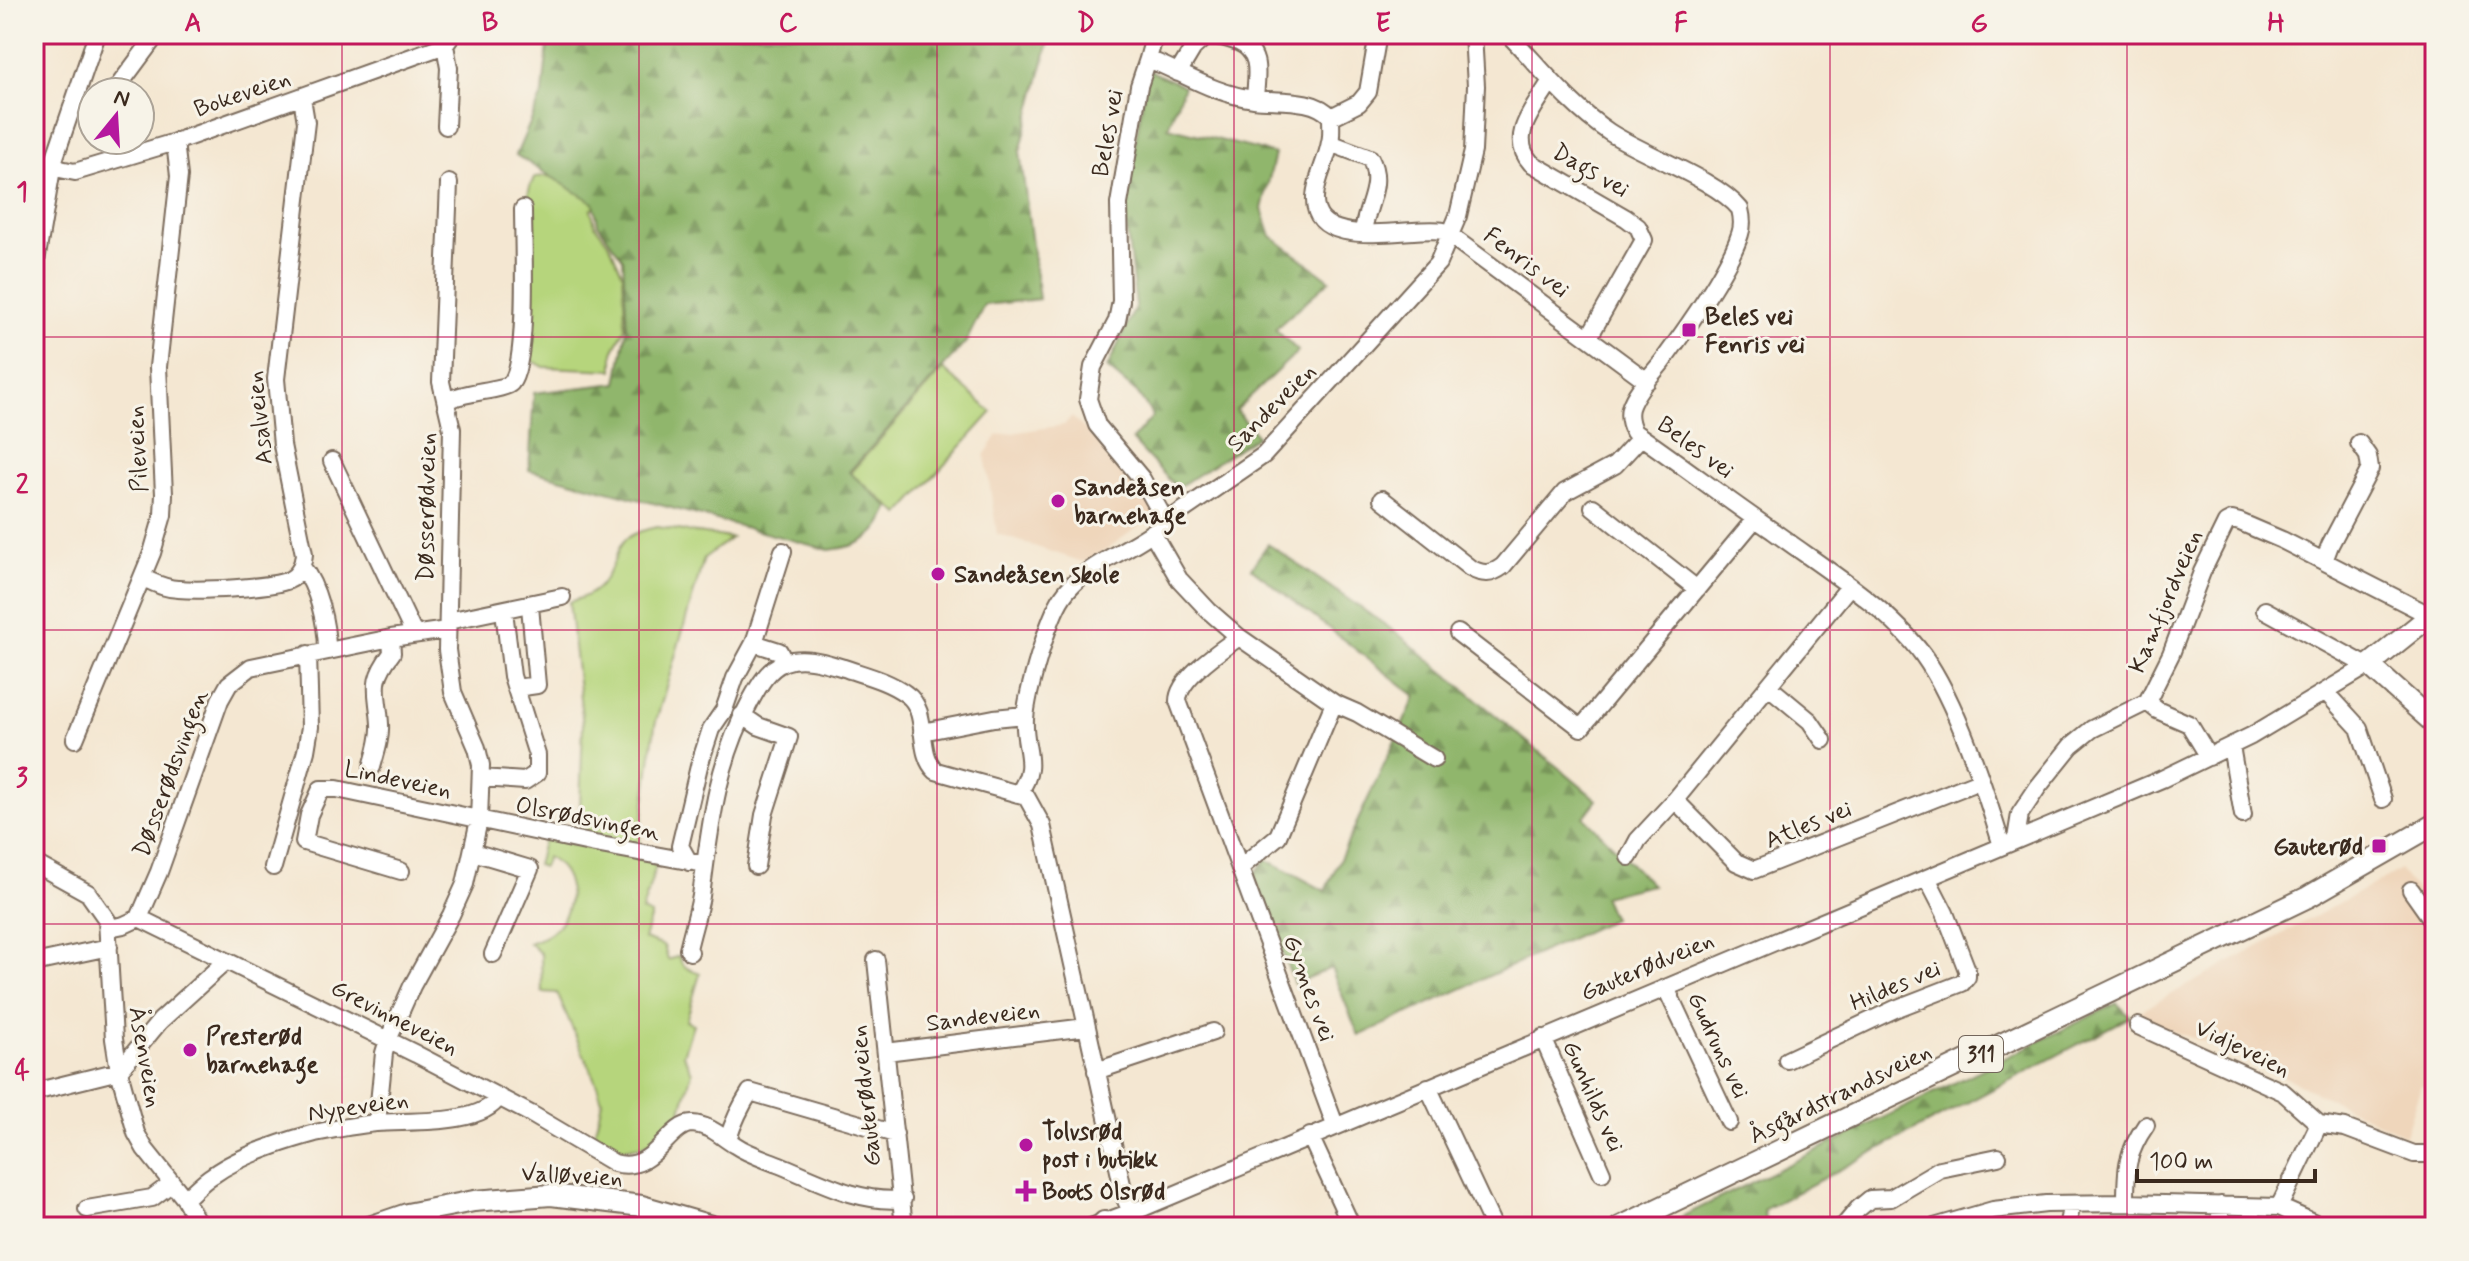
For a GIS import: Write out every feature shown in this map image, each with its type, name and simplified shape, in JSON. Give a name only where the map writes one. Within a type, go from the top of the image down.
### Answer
[{"type":"main road","name":"Gauterødveien","points":[[2368,665],[2433,614]]},
{"type":"main road","points":[[2368,665],[2431,723]]},
{"type":"main road","name":"Åsgårdstrandsveien","points":[[1620,1227],[2342,879],[2435,824]]},
{"type":"main road","name":"Åsgårdstrandsveien","points":[[2342,879],[2378,867],[2435,836]]},
{"type":"main road","name":"Valløveien","points":[[369,1227],[399,1216],[505,1197],[559,1196],[642,1206],[715,1227]]},
{"type":"main road","name":"Valløveien","points":[[396,1227],[425,1212]]},
{"type":"street","points":[[88,76],[97,34]]},
{"type":"street","points":[[126,76],[157,34]]},
{"type":"street","name":"Beles vei","points":[[1155,34],[1151,60],[1139,86],[1119,204],[1121,301],[1117,321],[1093,367],[1088,399],[1097,425],[1142,479],[1166,522]]},
{"type":"street","points":[[1151,60],[1215,90],[1255,99],[1312,105],[1331,117],[1359,103],[1368,92],[1378,34]]},
{"type":"street","name":"Sandeveien","points":[[1018,794],[1027,782],[1031,761],[1025,715],[1061,598],[1082,576],[1153,534],[1264,455],[1438,263],[1451,236],[1473,151],[1476,86],[1473,34]]},
{"type":"street","name":"Beles vei","points":[[1508,34],[1550,82],[1610,133],[1721,192],[1740,209],[1740,236],[1723,267],[1631,406],[1629,415],[1634,432],[1884,613],[1929,665],[1949,702],[1979,781],[2009,842]]},
{"type":"street","points":[[1178,73],[1193,48],[1206,36],[1225,37],[1243,44],[1255,55],[1255,99]]},
{"type":"street","points":[[446,126],[449,39]]},
{"type":"street","name":"Bokeveien","points":[[53,163],[60,169],[75,172],[175,142],[302,98],[449,39]]},
{"type":"street","name":"Dags vei","points":[[1550,82],[1521,136],[1525,155],[1531,163],[1626,218],[1638,227],[1644,240],[1589,337]]},
{"type":"street","name":"Asalveien","points":[[302,98],[306,122],[276,379],[282,445],[304,554],[302,567]]},
{"type":"street","points":[[34,273],[53,163],[76,114]]},
{"type":"street","name":"Fenris vei","points":[[1331,117],[1330,143],[1315,195],[1320,215],[1334,229],[1385,233],[1430,228],[1451,236],[1647,381]]},
{"type":"street","name":"Pileveien","points":[[75,739],[143,578],[163,515],[158,367],[179,176],[175,142]]},
{"type":"street","points":[[1330,143],[1370,158],[1376,170],[1374,195],[1363,232]]},
{"type":"street","name":"Døsserødveien","points":[[377,1123],[388,1040],[465,884],[479,820],[481,778],[477,748],[450,679],[448,626],[452,429],[441,382],[449,183]]},
{"type":"street","points":[[446,401],[469,392],[502,388],[513,378],[518,366],[523,306],[523,209]]},
{"type":"street","points":[[1382,499],[1470,568],[1494,573],[1565,492],[1615,465],[1641,437]]},
{"type":"street","points":[[2324,561],[2370,469],[2368,456],[2359,443]]},
{"type":"street","points":[[332,461],[414,634]]},
{"type":"street","points":[[1593,507],[1697,589]]},
{"type":"street","points":[[1458,633],[1581,728],[1755,519]]},
{"type":"street","name":"Kamfjordveien","points":[[2009,842],[2020,814],[2071,746],[2092,729],[2147,702],[2171,654],[2202,572],[2226,523],[2232,520],[2253,527],[2433,614]]},
{"type":"street","points":[[1153,534],[1179,579],[1239,637],[1334,703],[1434,759]]},
{"type":"street","name":"Olsrødsvingen","points":[[696,863],[680,846],[699,766],[711,729],[724,710],[735,678],[754,643],[783,551]]},
{"type":"street","points":[[143,578],[177,590],[246,586],[291,579],[302,567],[311,580],[327,650]]},
{"type":"street","points":[[1629,857],[1638,840],[1675,800],[1849,587]]},
{"type":"street","name":"Døsserødsvingen","points":[[139,918],[159,872],[220,700],[229,684],[251,667],[414,634],[562,597]]},
{"type":"street","points":[[516,688],[537,685],[530,606]]},
{"type":"street","points":[[2265,610],[2368,665]]},
{"type":"street","points":[[481,778],[525,781],[537,773],[537,755],[516,688],[504,611]]},
{"type":"street","name":"Gymes vei","points":[[1239,637],[1178,690],[1178,701],[1335,1125]]},
{"type":"street","points":[[372,767],[380,732],[376,686],[379,669],[392,653],[391,638]]},
{"type":"street","points":[[754,643],[779,651],[784,662],[793,659],[814,661],[855,672],[906,693],[916,705],[928,762],[936,771],[1029,799],[1042,825],[1125,1198],[1131,1212]]},
{"type":"street","points":[[273,867],[310,727],[308,654]]},
{"type":"street","name":"Olsrødsvingen","points":[[690,952],[688,949],[700,897],[696,863],[720,772],[742,715],[769,672],[784,662]]},
{"type":"street","name":"Gauterødveien","points":[[1101,1226],[2209,757],[2368,665]]},
{"type":"street","points":[[1769,687],[1810,721],[1823,740]]},
{"type":"street","points":[[2326,692],[2359,728],[2383,799]]},
{"type":"street","points":[[2147,702],[2157,710],[2189,724],[2209,757]]},
{"type":"street","points":[[1241,867],[1278,836],[1334,703]]},
{"type":"street","points":[[742,715],[758,726],[789,737],[771,788],[756,866]]},
{"type":"street","points":[[922,732],[1025,715]]},
{"type":"street","points":[[2231,746],[2243,815]]},
{"type":"street","name":"Atles vei","points":[[1675,800],[1736,862],[1754,870],[1979,781]]},
{"type":"street","name":"Lindeveien","points":[[401,871],[304,842],[309,815],[321,789],[337,789],[479,820]]},
{"type":"street","name":"Olsrødsvingen","points":[[479,820],[696,863]]},
{"type":"street","points":[[473,852],[530,869],[493,954]]},
{"type":"street","points":[[34,863],[88,893],[99,906],[109,928],[139,918]]},
{"type":"street","name":"Hildes vei","points":[[1787,1060],[1895,1009],[1962,983],[1967,977],[1945,913],[1927,878]]},
{"type":"street","points":[[2411,890],[2435,924]]},
{"type":"street","name":"Grevinneveien","points":[[139,918],[499,1097],[614,1163],[625,1165],[648,1159],[689,1124],[719,1132],[728,1139]]},
{"type":"street","name":"Åsenveien","points":[[109,928],[109,981],[119,1071],[136,1133],[172,1183],[212,1227]]},
{"type":"street","points":[[34,963],[109,947]]},
{"type":"street","name":"Gauterødveien","points":[[876,960],[904,1227]]},
{"type":"street","points":[[34,1092],[119,1071],[160,1021],[226,961]]},
{"type":"street","name":"Gudruns vei","points":[[1666,988],[1729,1122]]},
{"type":"street","name":"Vidjeveien","points":[[2138,1026],[2283,1092],[2319,1124],[2345,1128],[2414,1154],[2435,1154]]},
{"type":"street","name":"Sandeveien","points":[[886,1052],[1086,1027]]},
{"type":"street","points":[[1096,1071],[1213,1032]]},
{"type":"street","name":"Gunhilds vei","points":[[1543,1038],[1602,1173]]},
{"type":"street","points":[[1428,1087],[1491,1221]]},
{"type":"street","points":[[895,1134],[750,1092],[734,1120],[728,1139],[738,1147],[852,1194],[883,1200],[903,1199]]},
{"type":"street","name":"Nypeveien","points":[[185,1199],[212,1175],[234,1163],[314,1134],[377,1123],[456,1119],[490,1107],[499,1097]]},
{"type":"street","points":[[2279,1207],[2319,1124]]},
{"type":"street","points":[[2126,1203],[2126,1161],[2146,1125]]},
{"type":"street","points":[[1310,1136],[1352,1227]]},
{"type":"street","points":[[1843,1227],[1870,1199],[1891,1198],[1903,1188],[1940,1169],[1998,1157]]},
{"type":"street","points":[[87,1209],[152,1198],[172,1183]]},
{"type":"street","name":"Åsenveien","points":[[185,1199],[200,1227]]},
{"type":"street","points":[[1934,1227],[1993,1210],[2126,1203],[2279,1207],[2324,1227]]},
{"type":"street","points":[[2067,1227],[2072,1204]]},
{"type":"street","points":[[2219,1227],[2221,1205]]},
{"type":"shaded area","points":[[1072,417],[1134,477],[1155,514],[1098,556],[1083,562],[997,534],[985,454],[998,435],[1064,425]]},
{"type":"shaded area","points":[[2400,870],[2435,914],[2435,1087],[2421,1085],[2405,1135],[2224,1048],[2129,1017]]},
{"type":"green space","points":[[549,34],[1051,34],[1020,152],[1039,299],[984,305],[966,342],[849,472],[889,507],[880,526],[867,539],[829,550],[529,470],[534,393],[617,383],[627,328],[623,259],[598,224],[594,203],[516,155],[543,93]]},
{"type":"green space","points":[[1148,70],[1184,86],[1168,127],[1275,154],[1262,209],[1271,236],[1330,280],[1275,329],[1298,351],[1236,410],[1257,436],[1177,488],[1132,440],[1153,416],[1137,393],[1107,368],[1136,306],[1124,207]]},
{"type":"green space","points":[[535,177],[566,180],[603,203],[591,209],[595,225],[610,245],[623,275],[625,328],[613,352],[613,370],[544,367],[528,358],[533,224],[528,195]]},
{"type":"green space","points":[[943,369],[992,412],[900,514],[850,473]]},
{"type":"green space","points":[[657,527],[731,538],[704,558],[655,725],[639,846],[579,834],[583,725],[569,602],[599,587],[624,541],[641,531]]},
{"type":"green space","points":[[1268,544],[1397,633],[1597,800],[1584,817],[1652,885],[1603,896],[1613,919],[1359,1036],[1331,968],[1294,984],[1254,875],[1266,859],[1325,891],[1416,696],[1251,568]]},
{"type":"green space","points":[[544,838],[657,862],[642,911],[651,915],[644,939],[664,946],[668,960],[679,956],[684,965],[700,974],[686,1021],[693,1024],[683,1055],[692,1072],[680,1114],[653,1141],[642,1146],[613,1150],[593,1139],[602,1101],[597,1085],[557,993],[542,992],[541,954],[529,943],[557,927],[569,899],[567,880],[556,863],[547,857],[543,867],[537,865]]},
{"type":"green space","points":[[2117,1003],[2130,1017],[1763,1210],[1767,1227],[1661,1227]]},
{"type":"place","name":"Beles vei Fenris vei","points":[[1689,330]]},
{"type":"place","name":"Sandeåsen barnehage","points":[[1058,501]]},
{"type":"place","name":"Sandeåsen skole","points":[[938,574]]},
{"type":"place","name":"Gauterød","points":[[2379,846]]},
{"type":"place","name":"Presterød barnehage","points":[[190,1050]]},
{"type":"place","name":"Tolvsrød post i butikk","points":[[1026,1145]]},
{"type":"place","name":"Boots Olsrød","points":[[1026,1191]]}]
